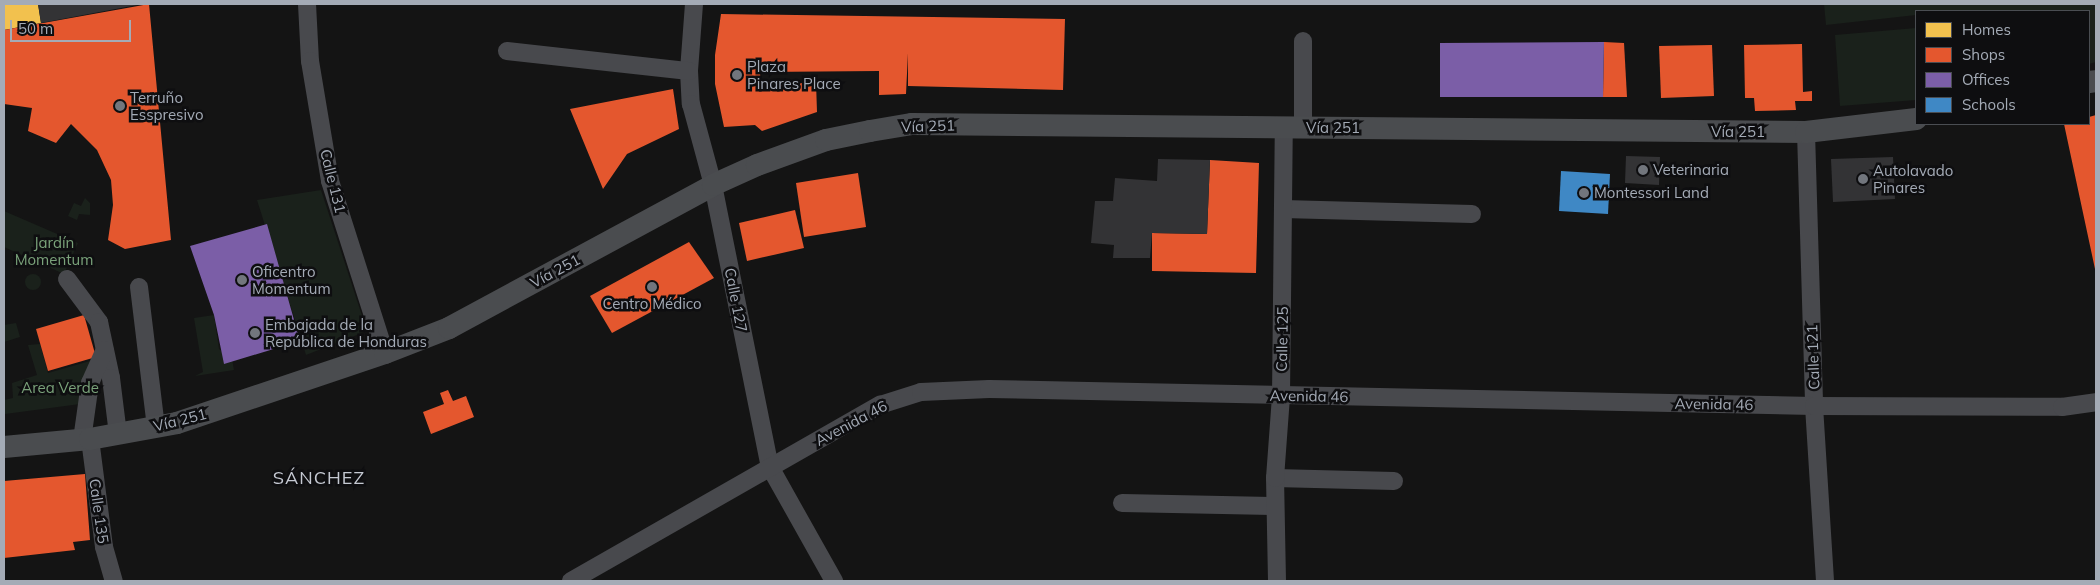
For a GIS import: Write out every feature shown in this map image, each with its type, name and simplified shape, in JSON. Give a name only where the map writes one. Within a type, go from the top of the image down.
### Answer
[{"type":"main road","name":"Vía 251","points":[[4,447],[86,440],[156,427],[270,394],[450,328],[713,185],[756,165],[826,140],[912,124],[1806,132],[1915,119]]},
{"type":"street","name":"Calle 131","points":[[306,4],[310,61],[330,181],[385,352]]},
{"type":"street","name":"Calle 127","points":[[694,4],[689,71],[691,104],[713,185],[770,467],[834,581]]},
{"type":"street","name":"Calle 125","points":[[1277,581],[1275,506],[1281,396],[1283,209],[1303,41]]},
{"type":"street","points":[[507,51],[689,71]]},
{"type":"street","name":"Calle 121","points":[[1806,132],[1814,406],[1825,581]]},
{"type":"street","points":[[1283,209],[1472,214]]},
{"type":"street","points":[[67,279],[99,322],[118,434]]},
{"type":"street","points":[[139,287],[156,427]]},
{"type":"street","name":"Calle 135","points":[[105,350],[90,383],[86,440],[104,547],[114,581]]},
{"type":"street","name":"Avenida 46","points":[[571,581],[880,405],[921,392],[989,389],[1814,406],[2062,408],[2096,402]]},
{"type":"street","points":[[1276,478],[1394,481]]},
{"type":"street","points":[[1122,503],[1275,506]]},
{"type":"green space","points":[[1824,4],[2096,4],[2096,62],[2090,64],[2090,10],[1915,10],[1915,15],[1826,25]]},
{"type":"green space","points":[[1915,28],[1915,100],[1840,106],[1835,35]]},
{"type":"green space","points":[[321,190],[367,331],[306,355],[257,200]]},
{"type":"green space","points":[[85,198],[90,203],[90,215],[79,214],[77,220],[68,216],[74,203],[81,206]]},
{"type":"green space","name":"Jardín Momentum","points":[[4,211],[78,243],[64,274],[4,247]]},
{"type":"green space","points":[[33,274],[41,282],[33,290],[25,282]]},
{"type":"green space","points":[[214,315],[219,349],[232,359],[234,370],[195,376],[203,372],[194,318]]},
{"type":"green space","points":[[16,323],[20,337],[4,342],[4,325]]},
{"type":"green space","name":"Area Verde","points":[[40,344],[48,373],[97,359],[80,404],[5,414],[4,400],[13,398],[12,383],[37,375],[28,345]]},
{"type":"building: Homes","points":[[4,4],[38,4],[41,23],[4,30]]},
{"type":"building: Shops","points":[[149,4],[171,240],[125,249],[108,240],[113,205],[111,180],[97,150],[71,124],[56,143],[28,131],[32,108],[4,104],[4,30]]},
{"type":"building: Shops","points":[[721,14],[1065,19],[1063,90],[908,86],[908,53],[906,94],[879,95],[879,71],[760,72],[761,86],[816,82],[817,112],[762,131],[755,125],[724,127],[715,84],[715,55]]},
{"type":"building: Shops","points":[[1604,42],[1624,43],[1627,97],[1603,97]]},
{"type":"building: Shops","points":[[1802,44],[1803,92],[1812,91],[1812,101],[1795,101],[1796,110],[1755,111],[1754,98],[1745,98],[1744,45]]},
{"type":"building: Shops","points":[[1712,45],[1714,96],[1661,98],[1659,46]]},
{"type":"building: Shops","points":[[673,89],[679,129],[627,154],[603,189],[570,109]]},
{"type":"building: Shops","points":[[2096,115],[2096,269],[2064,125],[2090,125],[2090,117]]},
{"type":"building: Shops","points":[[1210,160],[1259,163],[1256,273],[1152,271],[1152,233],[1207,234]]},
{"type":"building: Shops","points":[[858,173],[866,227],[804,237],[796,183]]},
{"type":"building: Shops","points":[[795,210],[804,248],[747,261],[739,223]]},
{"type":"building: Shops","name":"Centro Médico","points":[[689,242],[714,278],[612,333],[590,296]]},
{"type":"building: Shops","points":[[84,315],[96,357],[48,371],[36,329]]},
{"type":"building: Shops","points":[[448,390],[453,401],[466,396],[474,417],[431,434],[423,412],[444,404],[440,393]]},
{"type":"building: Shops","points":[[85,474],[90,540],[73,542],[75,550],[4,558],[4,481]]},
{"type":"building: Offices","points":[[1604,42],[1603,97],[1440,97],[1440,43]]},
{"type":"building: Offices","name":"Oficentro Momentum","points":[[267,224],[300,341],[224,364],[214,315],[190,246]]},
{"type":"building: Schools","name":"Montessori Land","points":[[1561,171],[1610,174],[1608,214],[1559,211]]},
{"type":"building: Other","points":[[38,4],[137,4],[137,5],[41,23]]},
{"type":"building: Other","name":"Veterinaria","points":[[1626,156],[1660,157],[1659,185],[1625,183]]},
{"type":"building: Other","name":"Autolavado Pinares","points":[[1893,157],[1895,199],[1833,202],[1831,159]]},
{"type":"building: Other","points":[[1158,159],[1210,160],[1207,234],[1152,233],[1150,258],[1113,258],[1114,245],[1091,243],[1095,201],[1113,201],[1115,178],[1157,181]]},
{"type":"place","name":"Plaza Pinares Place","points":[[737,75]]},
{"type":"place","name":"Terruño Esspresivo","points":[[120,106]]},
{"type":"place","name":"Veterinaria","points":[[1643,170]]},
{"type":"place","name":"Autolavado Pinares","points":[[1863,179]]},
{"type":"place","name":"Montessori Land","points":[[1584,193]]},
{"type":"place","name":"Oficentro Momentum","points":[[242,280]]},
{"type":"place","name":"Centro Médico","points":[[652,287]]},
{"type":"place","name":"Embajada de la República de Honduras","points":[[255,333]]},
{"type":"district","name":"SÁNCHEZ","points":[[319,478]]}]
